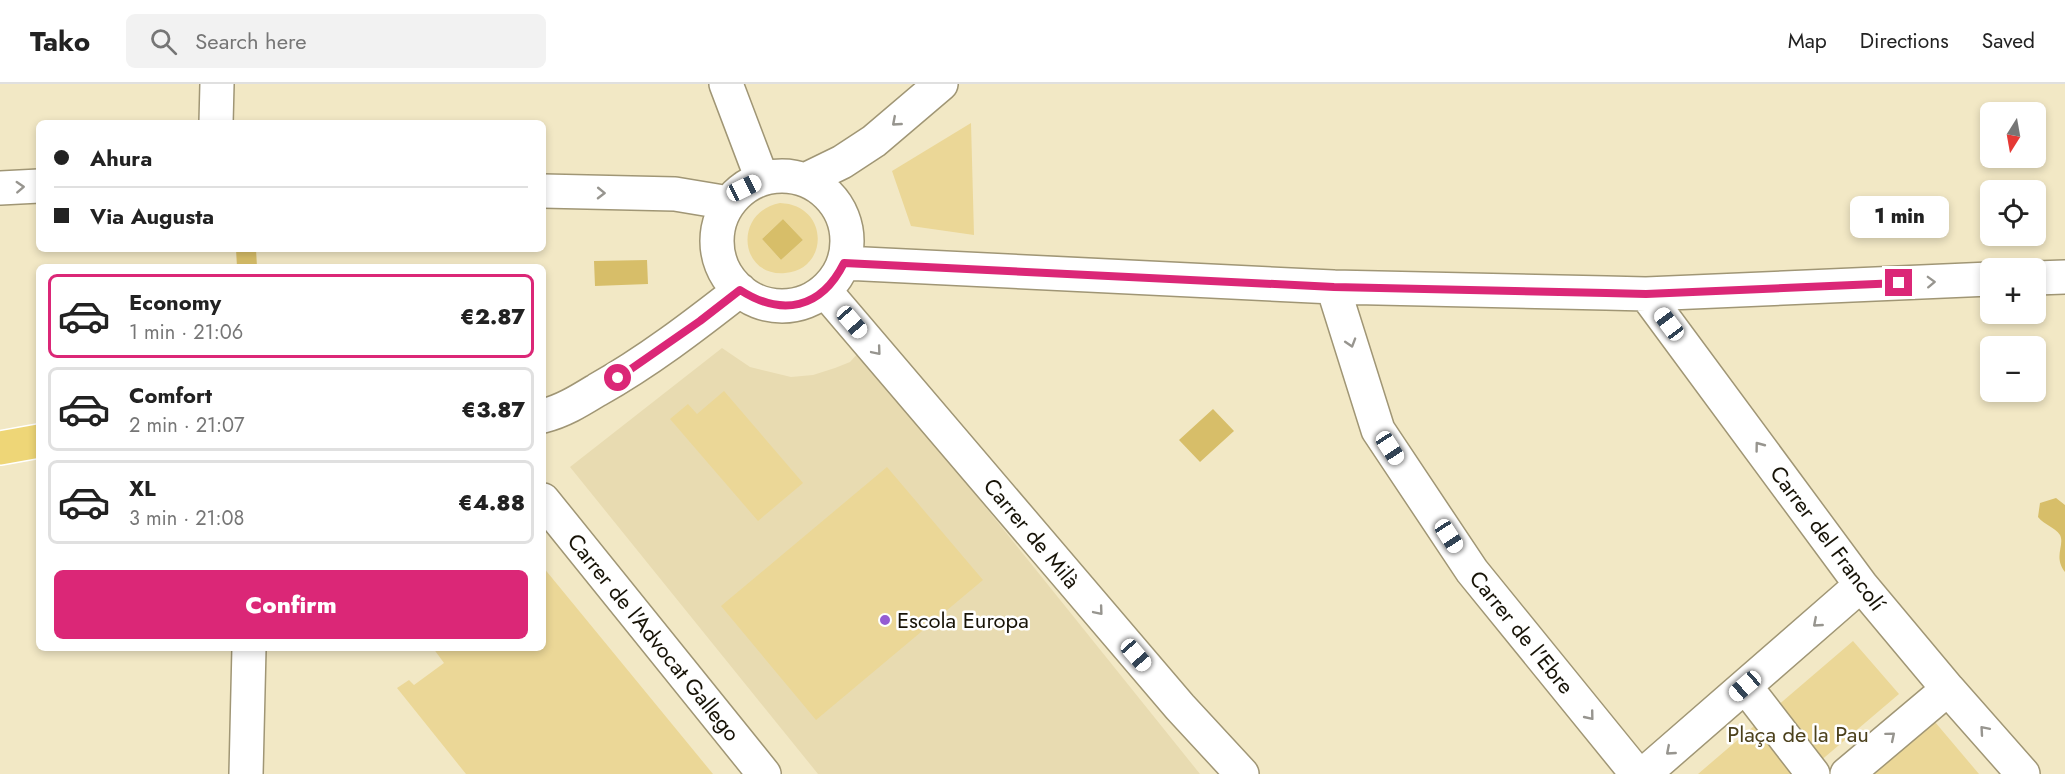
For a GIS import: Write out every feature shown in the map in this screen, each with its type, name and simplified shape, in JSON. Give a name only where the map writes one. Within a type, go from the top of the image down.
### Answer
[{"type":"main road","points":[[0,428],[36,433]]},
{"type":"main road","points":[[0,448],[36,442]]},
{"type":"street","points":[[216,120],[217,84]]},
{"type":"street","points":[[726,84],[762,179]]},
{"type":"street","points":[[805,180],[842,162],[874,141],[940,84]]},
{"type":"street","points":[[784,176],[805,180],[826,193],[842,213],[847,229],[848,246],[844,263],[836,278],[825,291],[809,301],[792,306],[773,306],[755,300],[740,290],[727,276],[719,258],[717,239],[720,220],[729,203],[744,188],[762,179],[784,176]]},
{"type":"street","points":[[0,188],[36,186]]},
{"type":"street","points":[[546,191],[675,194],[729,203]]},
{"type":"street","points":[[844,263],[1334,287],[1646,294],[1980,279]]},
{"type":"street","points":[[2046,278],[2065,277]]},
{"type":"street","name":"Carrer de l'Ebre","points":[[1334,287],[1378,430],[1472,572],[1637,774]]},
{"type":"street","points":[[546,415],[558,412],[618,378],[740,290]]},
{"type":"street","name":"Carrer de Milà","points":[[825,291],[1180,707],[1242,774]]},
{"type":"street","name":"Carrer del Francolí","points":[[1646,294],[1861,585],[2023,774]]},
{"type":"street","name":"Carrer de l'Advocat Gallego","points":[[546,505],[764,774]]},
{"type":"street","points":[[1644,774],[1861,585]]},
{"type":"street","points":[[246,774],[249,651]]},
{"type":"street","points":[[1745,686],[1813,774]]},
{"type":"street","points":[[1846,774],[1948,689]]},
{"type":"shaded area","points":[[783,219],[803,240],[781,260],[762,239]]},
{"type":"shaded area","points":[[236,252],[256,252],[257,264],[237,264]]},
{"type":"shaded area","points":[[647,260],[648,284],[595,286],[594,261]]},
{"type":"shaded area","name":"Escola Europa","points":[[722,348],[750,367],[791,377],[813,375],[835,368],[850,362],[860,351],[1200,774],[818,774],[570,467]]},
{"type":"shaded area","points":[[1213,409],[1234,431],[1200,462],[1179,440]]},
{"type":"shaded area","points":[[2056,498],[2065,505],[2065,572],[2059,556],[2060,535],[2038,517],[2040,503]]},
{"type":"green space","points":[[971,123],[974,235],[911,226],[892,171]]},
{"type":"green space","points":[[780,203],[796,206],[808,214],[815,225],[818,238],[816,250],[810,261],[799,269],[785,273],[770,272],[758,265],[751,255],[748,243],[749,230],[754,218],[765,209]],"holes":[[[783,219],[803,240],[781,260],[762,239]]]},
{"type":"green space","points":[[724,391],[803,483],[758,521],[670,419],[688,404],[697,414]]},
{"type":"green space","points":[[887,467],[983,580],[816,720],[721,606]]},
{"type":"green space","points":[[546,571],[713,774],[466,774],[397,688],[409,680],[414,685],[444,663],[435,651],[546,651]]},
{"type":"green space","name":"Plaça de la Pau","points":[[1853,641],[1899,694],[1805,774],[1698,774]]},
{"type":"green space","points":[[1935,722],[1979,774],[1872,774]]},
{"type":"place","name":"Escola Europa","points":[[885,620]]},
{"type":"route","points":[[618,378],[740,290],[755,300],[773,306],[792,306],[809,301],[825,291],[836,278],[844,263],[1334,287],[1646,294],[1899,283]]}]
